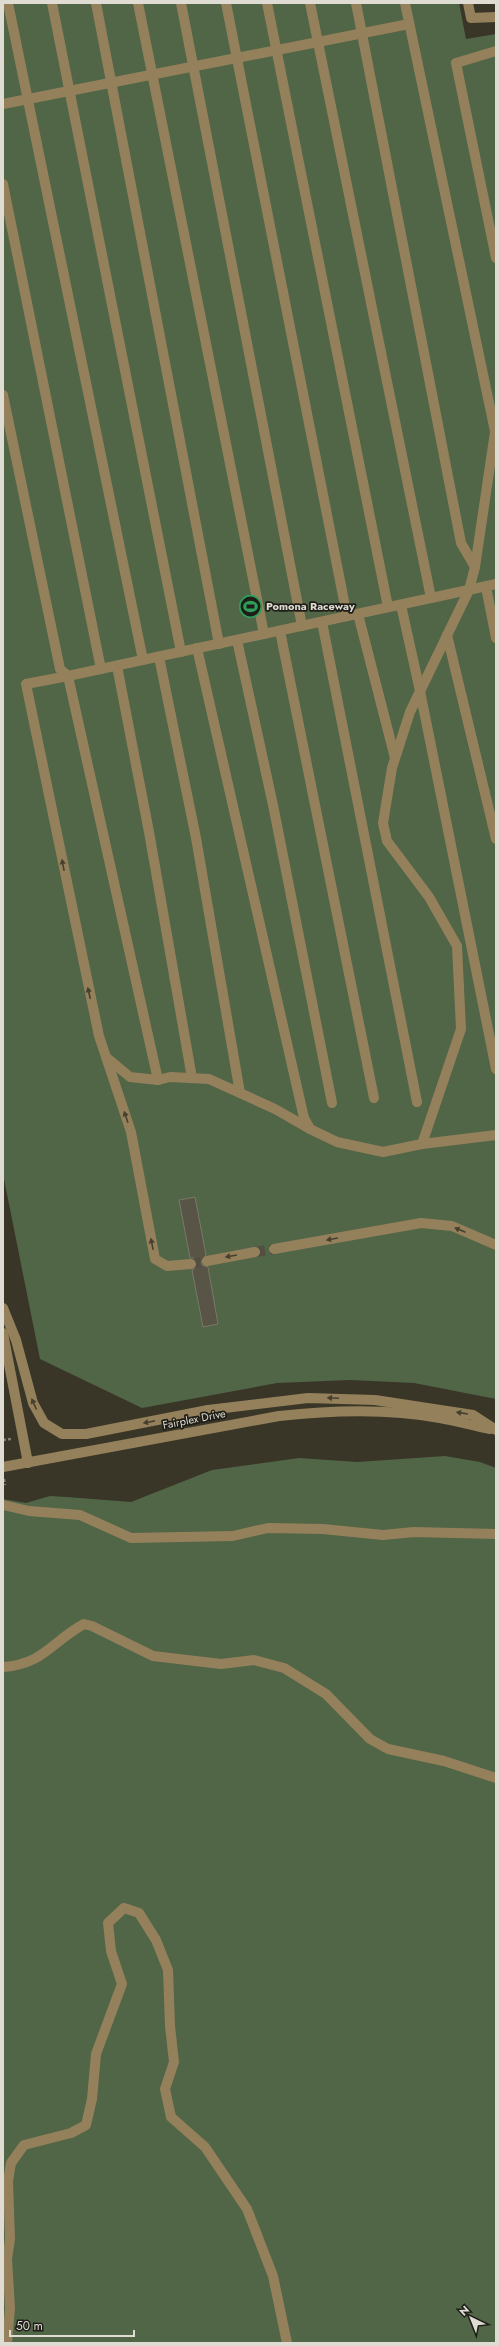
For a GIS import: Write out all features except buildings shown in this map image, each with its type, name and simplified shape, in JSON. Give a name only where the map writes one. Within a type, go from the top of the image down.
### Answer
[{"type":"street","points":[[8,3],[142,660]]},
{"type":"street","points":[[52,3],[181,652]]},
{"type":"street","points":[[96,3],[113,82],[219,644]]},
{"type":"street","points":[[138,3],[264,634]]},
{"type":"street","points":[[181,3],[302,626]]},
{"type":"street","points":[[226,3],[347,616]]},
{"type":"street","points":[[267,3],[388,608]]},
{"type":"street","points":[[310,3],[431,598]]},
{"type":"street","points":[[356,3],[461,543],[475,567]]},
{"type":"street","points":[[405,3],[496,434],[475,567],[469,590],[410,712],[395,758],[382,823],[387,841],[429,897],[457,946],[461,1029],[422,1144]]},
{"type":"street","points":[[468,3],[471,18],[496,17]]},
{"type":"street","points":[[3,104],[409,24]]},
{"type":"street","points":[[496,51],[456,63],[496,258]]},
{"type":"street","points":[[3,184],[101,669]]},
{"type":"street","points":[[3,395],[60,669],[68,676],[158,1080]]},
{"type":"street","points":[[191,1264],[168,1266],[155,1259],[131,1132],[99,1036],[79,948],[26,684],[491,586],[496,638]]},
{"type":"street","points":[[401,605],[420,691],[496,1069]]},
{"type":"street","points":[[358,614],[395,758]]},
{"type":"street","points":[[322,622],[417,1102]]},
{"type":"street","points":[[280,631],[374,1098]]},
{"type":"street","points":[[447,635],[496,839]]},
{"type":"street","points":[[237,640],[275,813],[332,1103]]},
{"type":"street","points":[[197,648],[304,1118],[310,1129]]},
{"type":"street","points":[[159,657],[196,838],[240,1093]]},
{"type":"street","points":[[117,666],[149,832],[192,1078]]},
{"type":"street","points":[[106,1057],[130,1077],[158,1080],[170,1077],[209,1079],[337,1142],[383,1152],[422,1144],[496,1135]]},
{"type":"street","points":[[274,1249],[422,1223],[452,1226],[496,1245]]},
{"type":"street","points":[[207,1260],[255,1252]]},
{"type":"street","points":[[3,1308],[16,1340],[33,1403],[44,1423],[62,1434],[86,1434],[208,1410],[308,1398],[375,1400],[473,1414],[496,1430]]},
{"type":"street","points":[[3,1333],[28,1463]]},
{"type":"street","name":"Fairplex Drive","points":[[3,1467],[279,1416],[311,1412],[392,1412],[440,1418],[496,1430]]},
{"type":"street","points":[[3,1505],[28,1511],[80,1515],[131,1538],[233,1536],[268,1528],[323,1529],[384,1535],[414,1532],[496,1534]]},
{"type":"street","points":[[3,1667],[25,1664],[37,1659],[68,1633],[84,1624],[92,1626],[153,1656],[221,1664],[254,1660],[284,1668],[326,1694],[370,1739],[388,1749],[444,1761],[496,1778]]},
{"type":"street","points":[[7,2343],[10,2308],[7,2258],[10,2239],[8,2181],[11,2163],[24,2146],[71,2133],[86,2125],[92,2099],[96,2054],[122,1984],[111,1951],[108,1924],[124,1908],[139,1912],[156,1940],[168,1970],[170,2026],[174,2062],[164,2089],[171,2117],[205,2147],[247,2209],[273,2276],[287,2343]]},
{"type":"green space","name":"Pomona Raceway","points":[[3,3],[459,3],[466,39],[496,34],[496,1399],[414,1383],[350,1380],[277,1383],[142,1408],[40,1359],[3,1174]]},
{"type":"green space","points":[[445,1456],[480,1462],[496,1468],[496,2343],[3,2343],[3,1499],[26,1503],[50,1496],[131,1502],[212,1470],[299,1458],[357,1462]]},
{"type":"tunnel","points":[[255,1252],[274,1249]]},
{"type":"tunnel","points":[[191,1264],[207,1261]]},
{"type":"place","name":"Pomona Raceway","points":[[250,606]]}]
